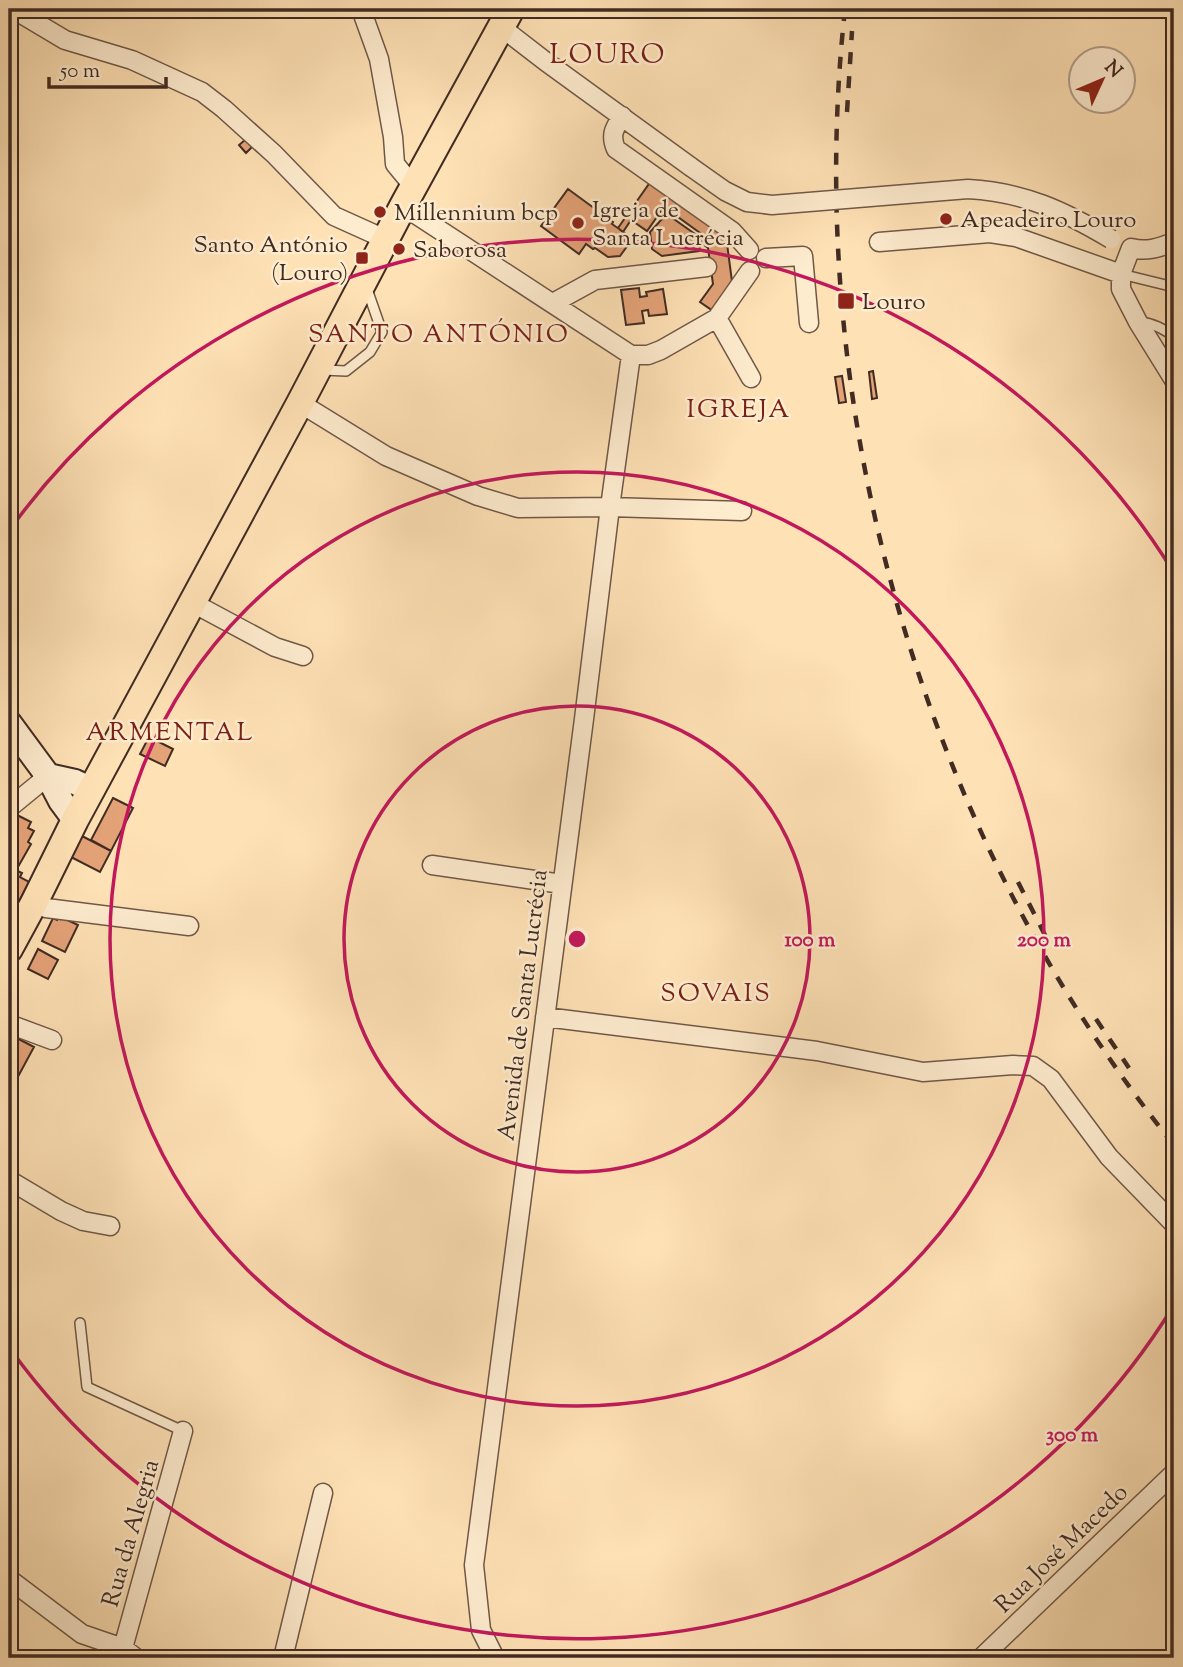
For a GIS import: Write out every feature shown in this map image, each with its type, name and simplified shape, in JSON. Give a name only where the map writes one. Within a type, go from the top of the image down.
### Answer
[{"type":"main road","points":[[9,949],[191,602],[506,18]]},
{"type":"main road","points":[[9,723],[48,776],[61,802],[75,820]]},
{"type":"main road","points":[[48,776],[75,782],[92,790]]},
{"type":"street","points":[[13,9],[65,40],[132,60],[202,93],[274,154],[334,216],[386,239]]},
{"type":"street","points":[[361,9],[379,59],[396,164],[408,196],[553,303],[631,355],[648,355],[717,318],[750,271]]},
{"type":"street","points":[[506,18],[545,61],[725,191],[747,202],[772,205],[968,189],[994,190],[1045,204],[1131,248],[1153,250],[1174,242]]},
{"type":"street","points":[[622,116],[614,128],[612,140],[616,149],[732,231],[749,250]]},
{"type":"street","points":[[888,242],[990,233],[1016,237],[1121,274]]},
{"type":"street","points":[[1131,248],[1121,274],[1121,289],[1174,380]]},
{"type":"street","points":[[758,249],[766,258],[761,270],[754,272],[747,269],[743,262],[749,250],[758,249]]},
{"type":"street","points":[[766,258],[803,256],[809,323]]},
{"type":"street","points":[[553,303],[595,280],[707,267]]},
{"type":"street","points":[[717,318],[751,377]]},
{"type":"street","name":"Avenida de Santa Lucrécia","points":[[495,1658],[481,1630],[474,1565],[631,355]]},
{"type":"street","points":[[300,403],[386,456],[478,496],[518,508],[610,507],[743,511]]},
{"type":"street","points":[[191,602],[275,647],[303,656]]},
{"type":"street","points":[[9,808],[48,776]]},
{"type":"street","points":[[432,865],[562,884]]},
{"type":"street","points":[[34,903],[46,908],[189,926]]},
{"type":"street","points":[[545,1017],[817,1051],[923,1072],[1033,1066],[1051,1079],[1109,1157],[1174,1224]]},
{"type":"street","points":[[9,1024],[52,1040]]},
{"type":"street","points":[[9,1180],[72,1216],[110,1226]]},
{"type":"street","name":"Rua da Alegria","points":[[130,1653],[183,1431]]},
{"type":"street","name":"Rua José Macedo","points":[[981,1658],[1174,1473]]},
{"type":"street","points":[[283,1658],[323,1493]]},
{"type":"street","points":[[9,1579],[82,1633],[130,1653]]},
{"type":"lane","points":[[1121,274],[1174,286]]},
{"type":"lane","points":[[317,369],[346,371],[370,352],[382,332],[364,281]]},
{"type":"lane","points":[[1138,322],[1160,327],[1174,336]]},
{"type":"lane","points":[[80,1323],[87,1387],[183,1431]]},
{"type":"building","points":[[246,139],[253,146],[246,153],[239,145]]},
{"type":"building","points":[[651,181],[726,236],[733,289],[716,313],[700,302],[713,284],[708,248],[703,244],[707,238],[664,207],[647,231],[631,220],[623,232],[618,228]]},
{"type":"building","name":"Igreja de Santa Lucrécia","points":[[568,189],[625,233],[628,245],[620,256],[608,257],[586,244],[579,254],[541,226]]},
{"type":"building","points":[[671,217],[702,239],[699,251],[662,256],[652,249],[650,232],[662,219]]},
{"type":"building","points":[[639,288],[640,297],[647,296],[646,292],[663,289],[667,314],[649,316],[648,310],[642,311],[644,323],[626,325],[621,290]]},
{"type":"building","points":[[873,371],[877,398],[872,399],[869,372]]},
{"type":"building","points":[[842,376],[846,402],[839,403],[835,377]]},
{"type":"building","points":[[149,737],[173,749],[165,766],[140,754]]},
{"type":"building","points":[[113,798],[133,808],[111,851],[91,840]]},
{"type":"building","points":[[17,815],[31,822],[28,828],[34,831],[28,842],[31,844],[18,867],[9,862],[9,830]]},
{"type":"building","points":[[80,835],[111,851],[100,872],[69,856]]},
{"type":"building","points":[[9,867],[22,873],[20,877],[29,882],[9,921]]},
{"type":"building","points":[[59,916],[78,925],[65,952],[42,941],[53,918],[57,920]]},
{"type":"building","points":[[38,949],[58,960],[48,979],[28,969]]},
{"type":"building","points":[[9,1034],[34,1047],[14,1084],[9,1081]]},
{"type":"railway","points":[[845,9],[836,159],[842,311],[863,461],[898,609],[948,753],[1010,892],[1086,1023],[1174,1145]]},
{"type":"railway","points":[[847,112],[852,31]]},
{"type":"railway","points":[[1018,882],[1048,941]]},
{"type":"railway","points":[[1096,1019],[1129,1068]]},
{"type":"place","name":"Millennium bcp","points":[[380,212]]},
{"type":"place","name":"Apeadeiro Louro","points":[[946,219]]},
{"type":"place","name":"Igreja de Santa Lucrécia","points":[[578,223]]},
{"type":"place","name":"Saborosa","points":[[399,249]]},
{"type":"place","name":"Santo António (Louro)","points":[[362,258]]},
{"type":"place","name":"Louro","points":[[846,301]]},
{"type":"district","name":"LOURO","points":[[608,53]]},
{"type":"district","name":"SANTO ANTÓNIO","points":[[439,333]]},
{"type":"district","name":"IGREJA","points":[[739,408]]},
{"type":"district","name":"ARMENTAL","points":[[170,731]]},
{"type":"district","name":"SOVAIS","points":[[716,992]]}]
